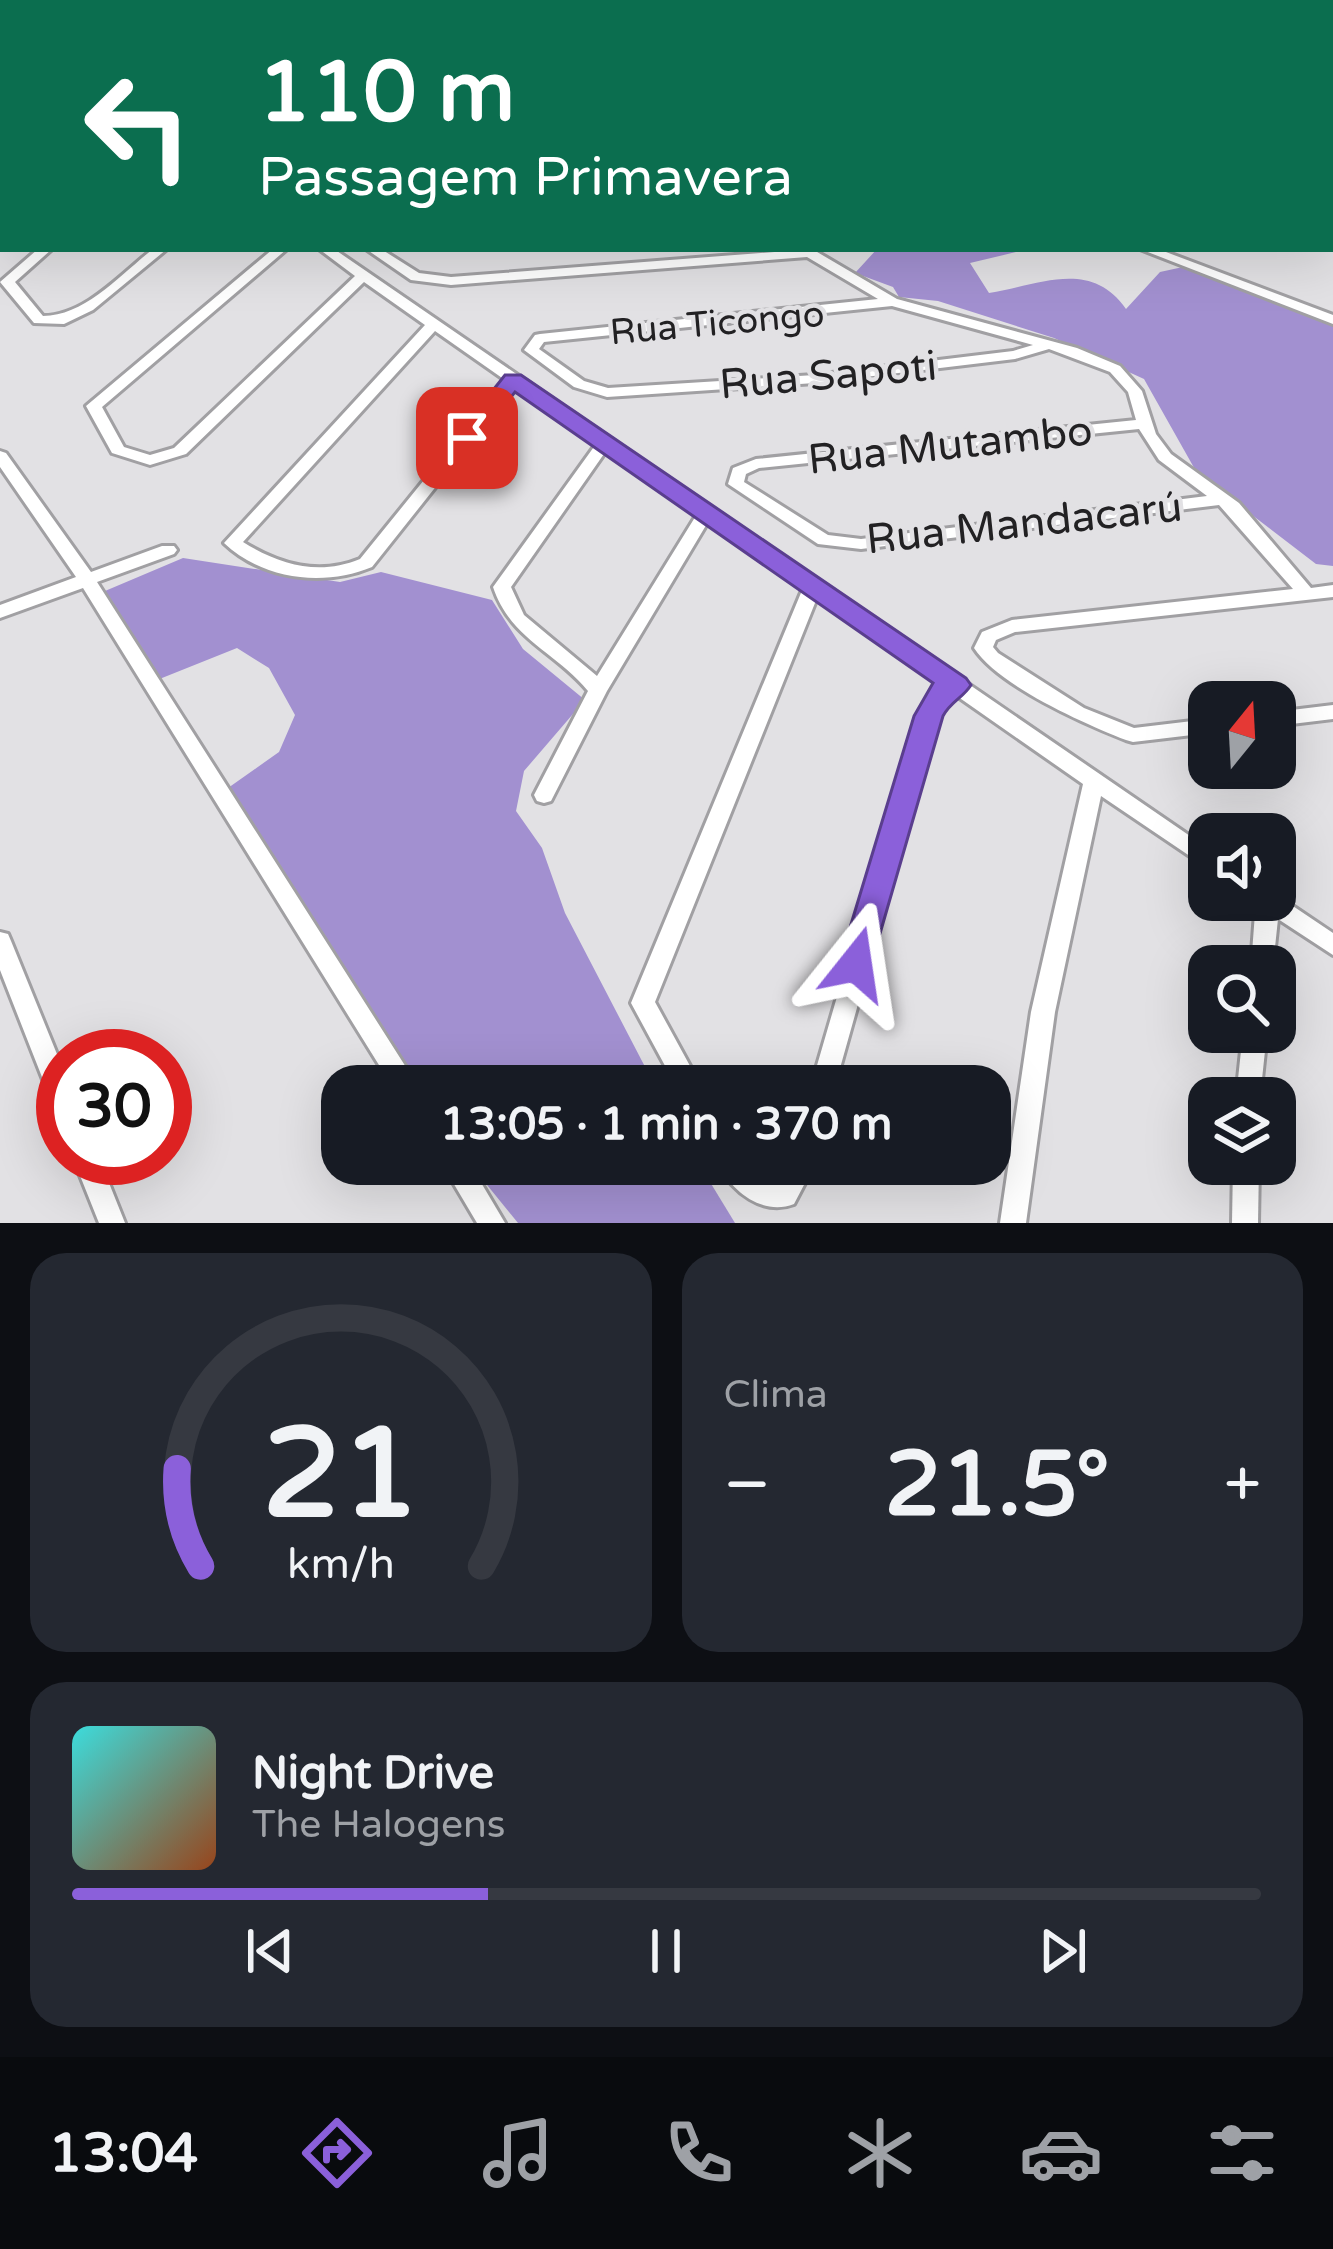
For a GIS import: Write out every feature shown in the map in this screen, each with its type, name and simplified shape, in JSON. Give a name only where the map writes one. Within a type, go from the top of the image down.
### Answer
[{"type":"street","points":[[42,252],[7,282],[39,320],[64,320],[88,307],[156,252]]},
{"type":"street","points":[[277,252],[94,406],[118,450],[150,460],[180,451],[363,275]]},
{"type":"street","points":[[329,252],[1188,846]]},
{"type":"street","points":[[377,252],[416,278],[452,281],[793,252]]},
{"type":"street","points":[[807,252],[892,302],[1115,369],[1135,391],[1144,424],[1165,457],[1223,500],[1306,594]]},
{"type":"street","points":[[1155,252],[1333,320]]},
{"type":"street","name":"Rua Ticongo","points":[[607,393],[579,384],[531,350],[540,338],[892,302]]},
{"type":"street","points":[[433,325],[233,543],[253,557],[305,573],[326,577],[356,569],[513,380]]},
{"type":"street","name":"Rua Sapoti","points":[[607,393],[815,379],[1015,356],[1046,345]]},
{"type":"street","name":"Rua Mutambo","points":[[824,540],[736,484],[740,471],[756,464],[1144,424]]},
{"type":"street","points":[[598,690],[585,671],[521,625],[506,608],[502,587],[604,443]]},
{"type":"street","points":[[0,456],[85,577],[393,1065]]},
{"type":"street","name":"Rua Mandacarú","points":[[824,540],[861,544],[1223,500]]},
{"type":"street","points":[[544,795],[598,690],[705,514]]},
{"type":"street","points":[[0,612],[168,550]]},
{"type":"street","points":[[677,1065],[643,1003],[812,587]]},
{"type":"street","points":[[1188,728],[1132,734],[1077,713],[991,658],[983,648],[988,636],[1012,626],[1333,591]]},
{"type":"street","points":[[829,1065],[928,716],[941,692],[956,685]]},
{"type":"street","points":[[1296,716],[1333,712]]},
{"type":"street","points":[[1012,1223],[1043,1012],[1094,781]]},
{"type":"street","points":[[1296,919],[1333,945]]},
{"type":"street","points":[[0,941],[36,1032]]},
{"type":"street","points":[[97,1185],[112,1223]]},
{"type":"street","points":[[468,1185],[492,1223]]},
{"type":"street","points":[[751,1185],[757,1191],[785,1195],[790,1185]]},
{"type":"street","points":[[1244,1223],[1245,1185]]},
{"type":"shaded area","points":[[874,252],[1016,252],[970,263],[989,293],[1046,281],[1081,280],[1097,284],[1126,309],[1160,272],[1183,267],[1333,323],[1333,566],[1316,564],[1197,473],[1144,379],[1054,338],[938,301],[899,297],[893,287],[855,273]]},
{"type":"shaded area","points":[[183,558],[340,582],[381,572],[492,600],[523,649],[585,700],[524,771],[516,811],[542,848],[565,913],[644,1065],[406,1065],[228,788],[279,752],[295,715],[269,668],[237,648],[157,680],[105,591]]},
{"type":"shaded area","points":[[487,1185],[712,1185],[735,1223],[518,1223]]},
{"type":"route","points":[[467,438],[513,380],[956,685],[941,692],[928,716],[856,964]]}]
